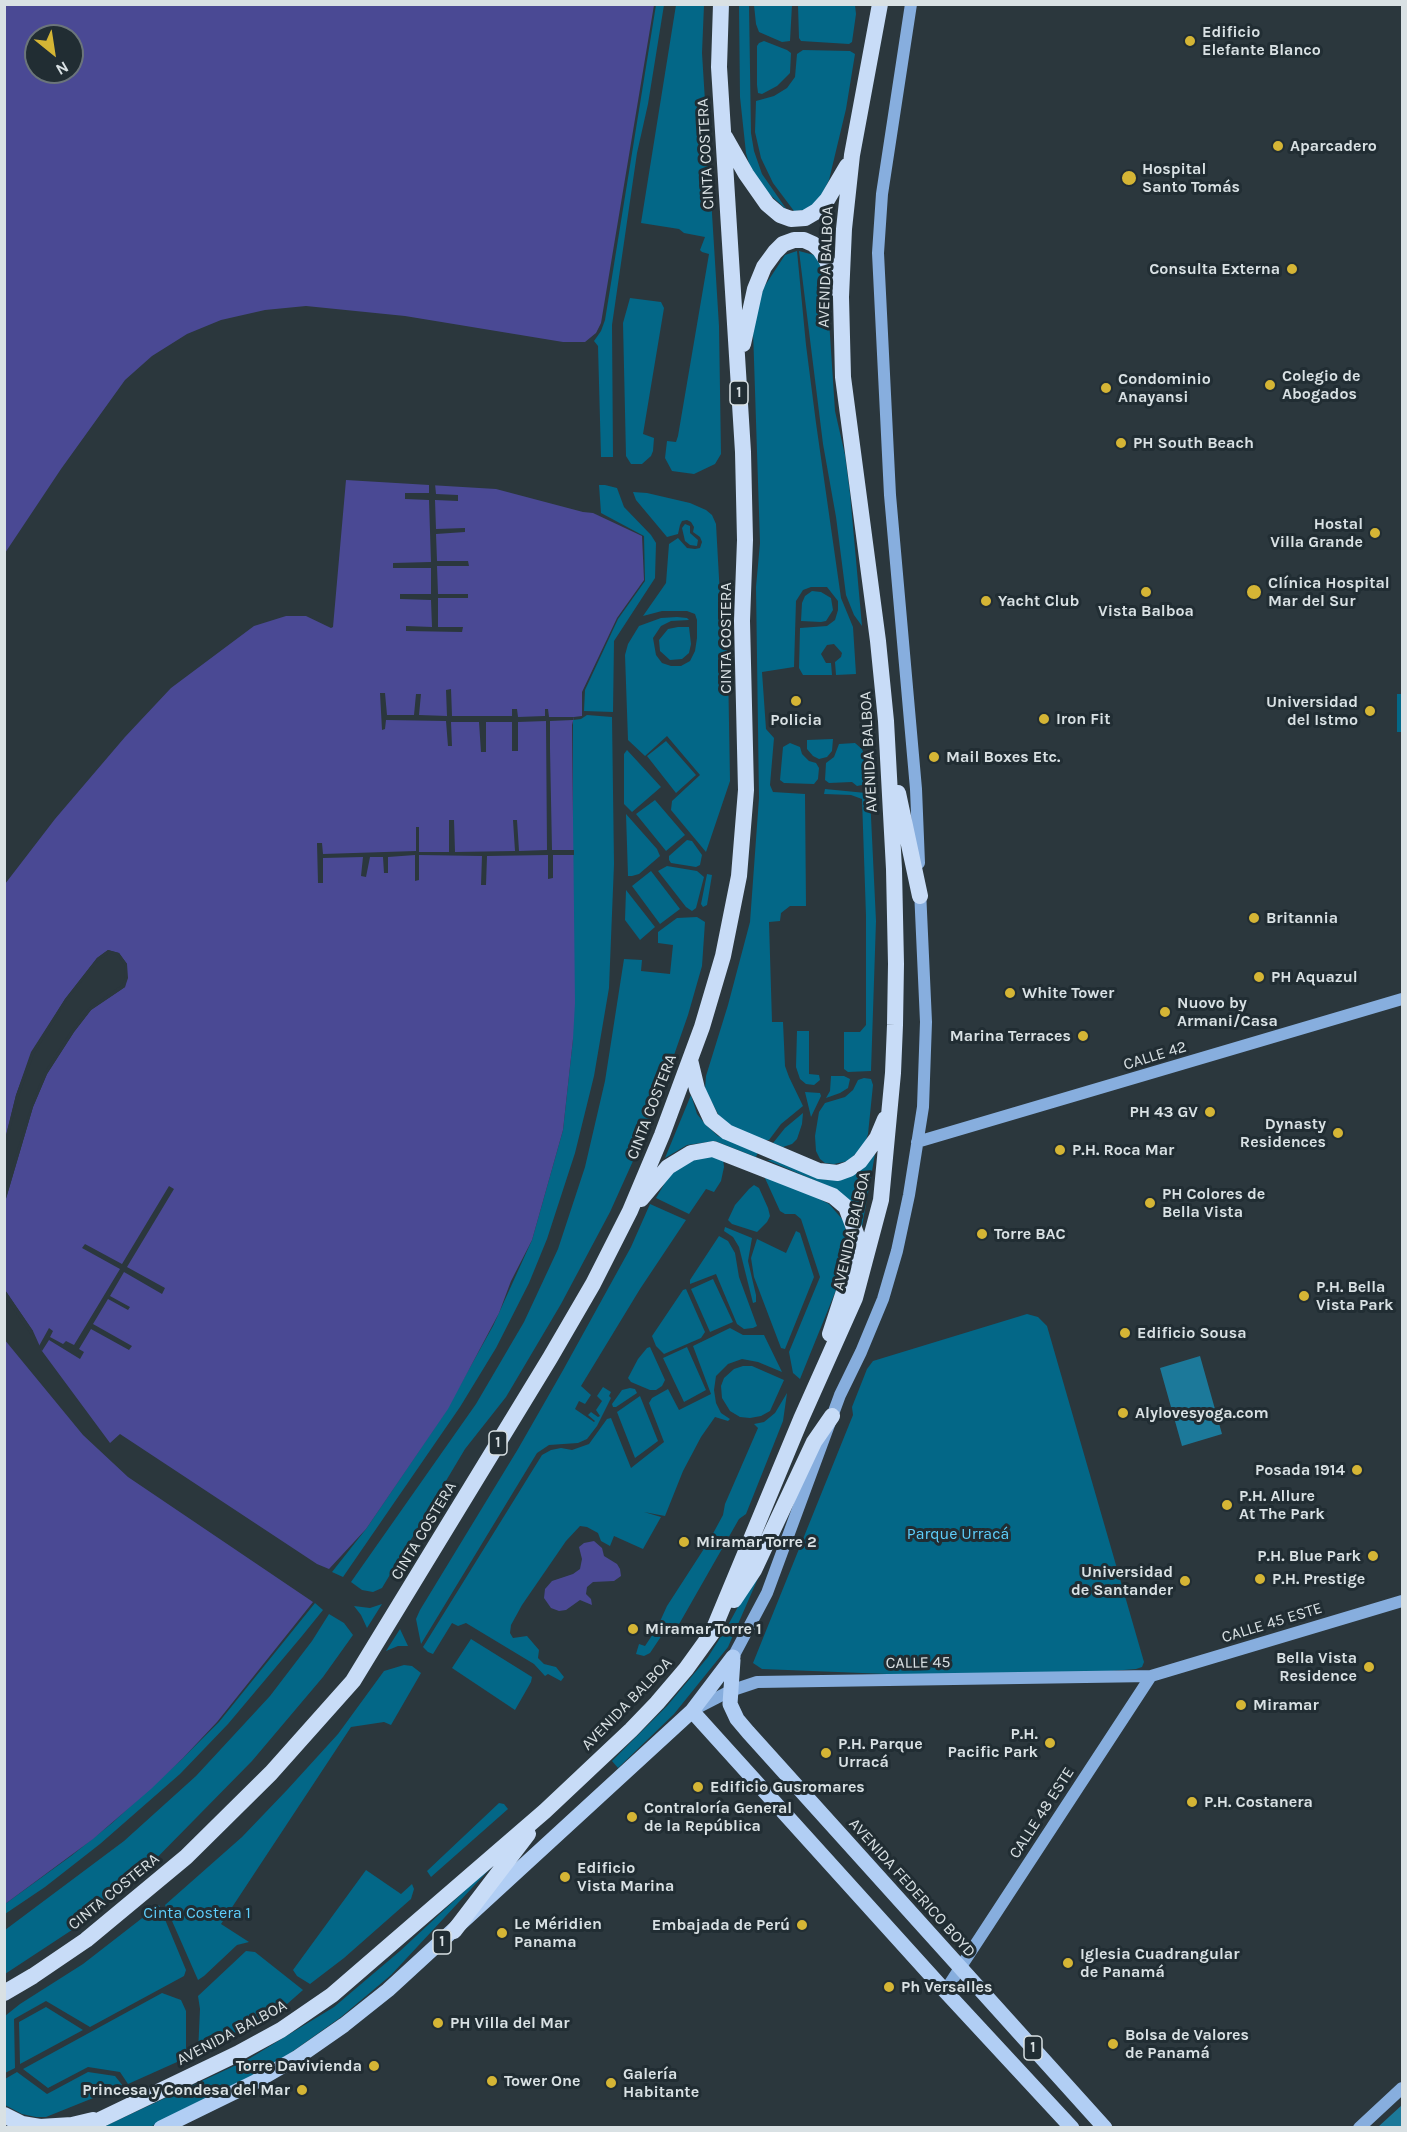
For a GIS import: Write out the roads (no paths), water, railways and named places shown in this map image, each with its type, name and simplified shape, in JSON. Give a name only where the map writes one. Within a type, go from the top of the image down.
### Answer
[{"type":"highway","name":"CINTA COSTERA","points":[[4,1993],[86,1940],[186,1857],[271,1773],[353,1681],[593,1284],[630,1211],[663,1135],[709,1009],[723,957],[739,876],[746,790],[742,621],[744,529],[738,371],[719,67],[721,4]]},
{"type":"highway","name":"AVENIDA BALBOA","points":[[83,2127],[198,2074],[281,2030],[332,1995],[545,1811],[631,1730],[686,1669],[712,1633],[801,1419],[855,1298],[878,1215],[885,1172],[893,1073],[896,964],[894,869],[886,721],[878,641],[843,377],[841,297],[844,230],[852,155],[880,4]]},
{"type":"highway","points":[[723,134],[746,174],[767,204],[780,215],[791,219],[805,218],[817,212],[827,200],[852,155]]},
{"type":"highway","points":[[738,371],[754,289],[764,267],[783,244],[794,240],[813,243],[826,259],[841,297]]},
{"type":"highway","points":[[886,721],[920,896]]},
{"type":"highway","points":[[690,1059],[697,1089],[711,1119],[727,1132],[819,1172],[838,1173],[849,1170],[860,1161],[877,1138],[890,1109]]},
{"type":"highway","points":[[630,1211],[668,1167],[691,1153],[713,1149],[833,1196],[846,1207],[857,1236],[855,1258],[830,1333],[826,1365]]},
{"type":"highway","points":[[712,1633],[754,1570],[814,1442],[832,1416]]},
{"type":"highway","points":[[454,1931],[545,1811]]},
{"type":"highway","points":[[4,2004],[33,1976]]},
{"type":"highway","points":[[4,2115],[31,2126],[62,2127],[85,2123],[122,2108]]},
{"type":"main road","name":"1","points":[[161,2127],[255,2082],[298,2057],[344,2025],[454,1931],[692,1711],[734,1657],[767,1593],[832,1416],[883,1299],[907,1206],[923,1107],[926,1022],[916,789],[890,495],[878,253],[882,194],[911,4]]},
{"type":"main road","name":"CALLE 42","points":[[917,1142],[1402,999]]},
{"type":"main road","name":"CALLE 45 ESTE","points":[[1151,1676],[1402,1601]]},
{"type":"main road","name":"AVENIDA FEDERICO BOYD","points":[[734,1657],[730,1704],[737,1719],[1105,2127]]},
{"type":"main road","name":"CALLE 45","points":[[692,1711],[730,1691],[757,1682],[1151,1676]]},
{"type":"main road","name":"CALLE 48 ESTE","points":[[945,1991],[1151,1676]]},
{"type":"main road","name":"1","points":[[692,1711],[945,1991],[1072,2127]]},
{"type":"main road","points":[[1359,2127],[1402,2088]]},
{"type":"place","name":"Edificio Elefante Blanco","points":[[1190,41]]},
{"type":"place","name":"Aparcadero","points":[[1278,146]]},
{"type":"place","name":"Hospital Santo Tomás","points":[[1129,178]]},
{"type":"place","name":"Consulta Externa","points":[[1292,269]]},
{"type":"place","name":"Colegio de Abogados","points":[[1270,385]]},
{"type":"place","name":"Condominio Anayansi","points":[[1106,388]]},
{"type":"place","name":"PH South Beach","points":[[1121,443]]},
{"type":"place","name":"Hostal Villa Grande","points":[[1375,533]]},
{"type":"place","name":"Vista Balboa","points":[[1146,592]]},
{"type":"place","name":"Clínica Hospital Mar del Sur","points":[[1254,592]]},
{"type":"place","name":"Yacht Club","points":[[986,601]]},
{"type":"place","name":"Policia","points":[[796,701]]},
{"type":"place","name":"Universidad del Istmo","points":[[1370,711]]},
{"type":"place","name":"Iron Fit","points":[[1044,719]]},
{"type":"place","name":"Mail Boxes Etc.","points":[[934,757]]},
{"type":"place","name":"Britannia","points":[[1254,918]]},
{"type":"place","name":"PH Aquazul","points":[[1259,977]]},
{"type":"place","name":"White Tower","points":[[1010,993]]},
{"type":"place","name":"Nuovo by Armani/Casa","points":[[1165,1012]]},
{"type":"place","name":"Marina Terraces","points":[[1083,1036]]},
{"type":"place","name":"PH 43 GV","points":[[1210,1112]]},
{"type":"place","name":"Dynasty Residences","points":[[1338,1133]]},
{"type":"place","name":"P.H. Roca Mar","points":[[1060,1150]]},
{"type":"place","name":"PH Colores de Bella Vista","points":[[1150,1203]]},
{"type":"place","name":"Torre BAC","points":[[982,1234]]},
{"type":"place","name":"P.H. Bella Vista Park","points":[[1304,1296]]},
{"type":"place","name":"Edificio Sousa","points":[[1125,1333]]},
{"type":"place","name":"Alylovesyoga.com","points":[[1123,1413]]},
{"type":"place","name":"Posada 1914","points":[[1357,1470]]},
{"type":"place","name":"P.H. Allure At The Park","points":[[1227,1505]]},
{"type":"place","name":"Miramar Torre 2","points":[[684,1542]]},
{"type":"place","name":"P.H. Blue Park","points":[[1373,1556]]},
{"type":"place","name":"P.H. Prestige","points":[[1260,1579]]},
{"type":"place","name":"Universidad de Santander","points":[[1185,1581]]},
{"type":"place","name":"Miramar Torre 1","points":[[633,1629]]},
{"type":"place","name":"Bella Vista Residence","points":[[1369,1667]]},
{"type":"place","name":"Miramar","points":[[1241,1705]]},
{"type":"place","name":"P.H. Pacific Park","points":[[1050,1743]]},
{"type":"place","name":"P.H. Parque Urracá","points":[[826,1753]]},
{"type":"place","name":"Edificio Gusromares","points":[[698,1787]]},
{"type":"place","name":"P.H. Costanera","points":[[1192,1802]]},
{"type":"place","name":"Contraloría General de la República","points":[[632,1817]]},
{"type":"place","name":"Edificio Vista Marina","points":[[565,1877]]},
{"type":"place","name":"Embajada de Perú","points":[[802,1925]]},
{"type":"place","name":"Le Méridien Panama","points":[[502,1933]]},
{"type":"place","name":"Iglesia Cuadrangular de Panamá","points":[[1068,1963]]},
{"type":"place","name":"Ph Versalles","points":[[889,1987]]},
{"type":"place","name":"PH Villa del Mar","points":[[438,2023]]},
{"type":"place","name":"Bolsa de Valores de Panamá","points":[[1113,2044]]},
{"type":"place","name":"Torre Davivienda","points":[[374,2066]]},
{"type":"place","name":"Tower One","points":[[492,2081]]},
{"type":"place","name":"Galería Habitante","points":[[611,2083]]},
{"type":"place","name":"Princesa y Condesa del Mar","points":[[302,2090]]},
{"type":"park label","name":"Parque Urracá","points":[[958,1534]]},
{"type":"park label","name":"Cinta Costera 1","points":[[197,1913]]}]
